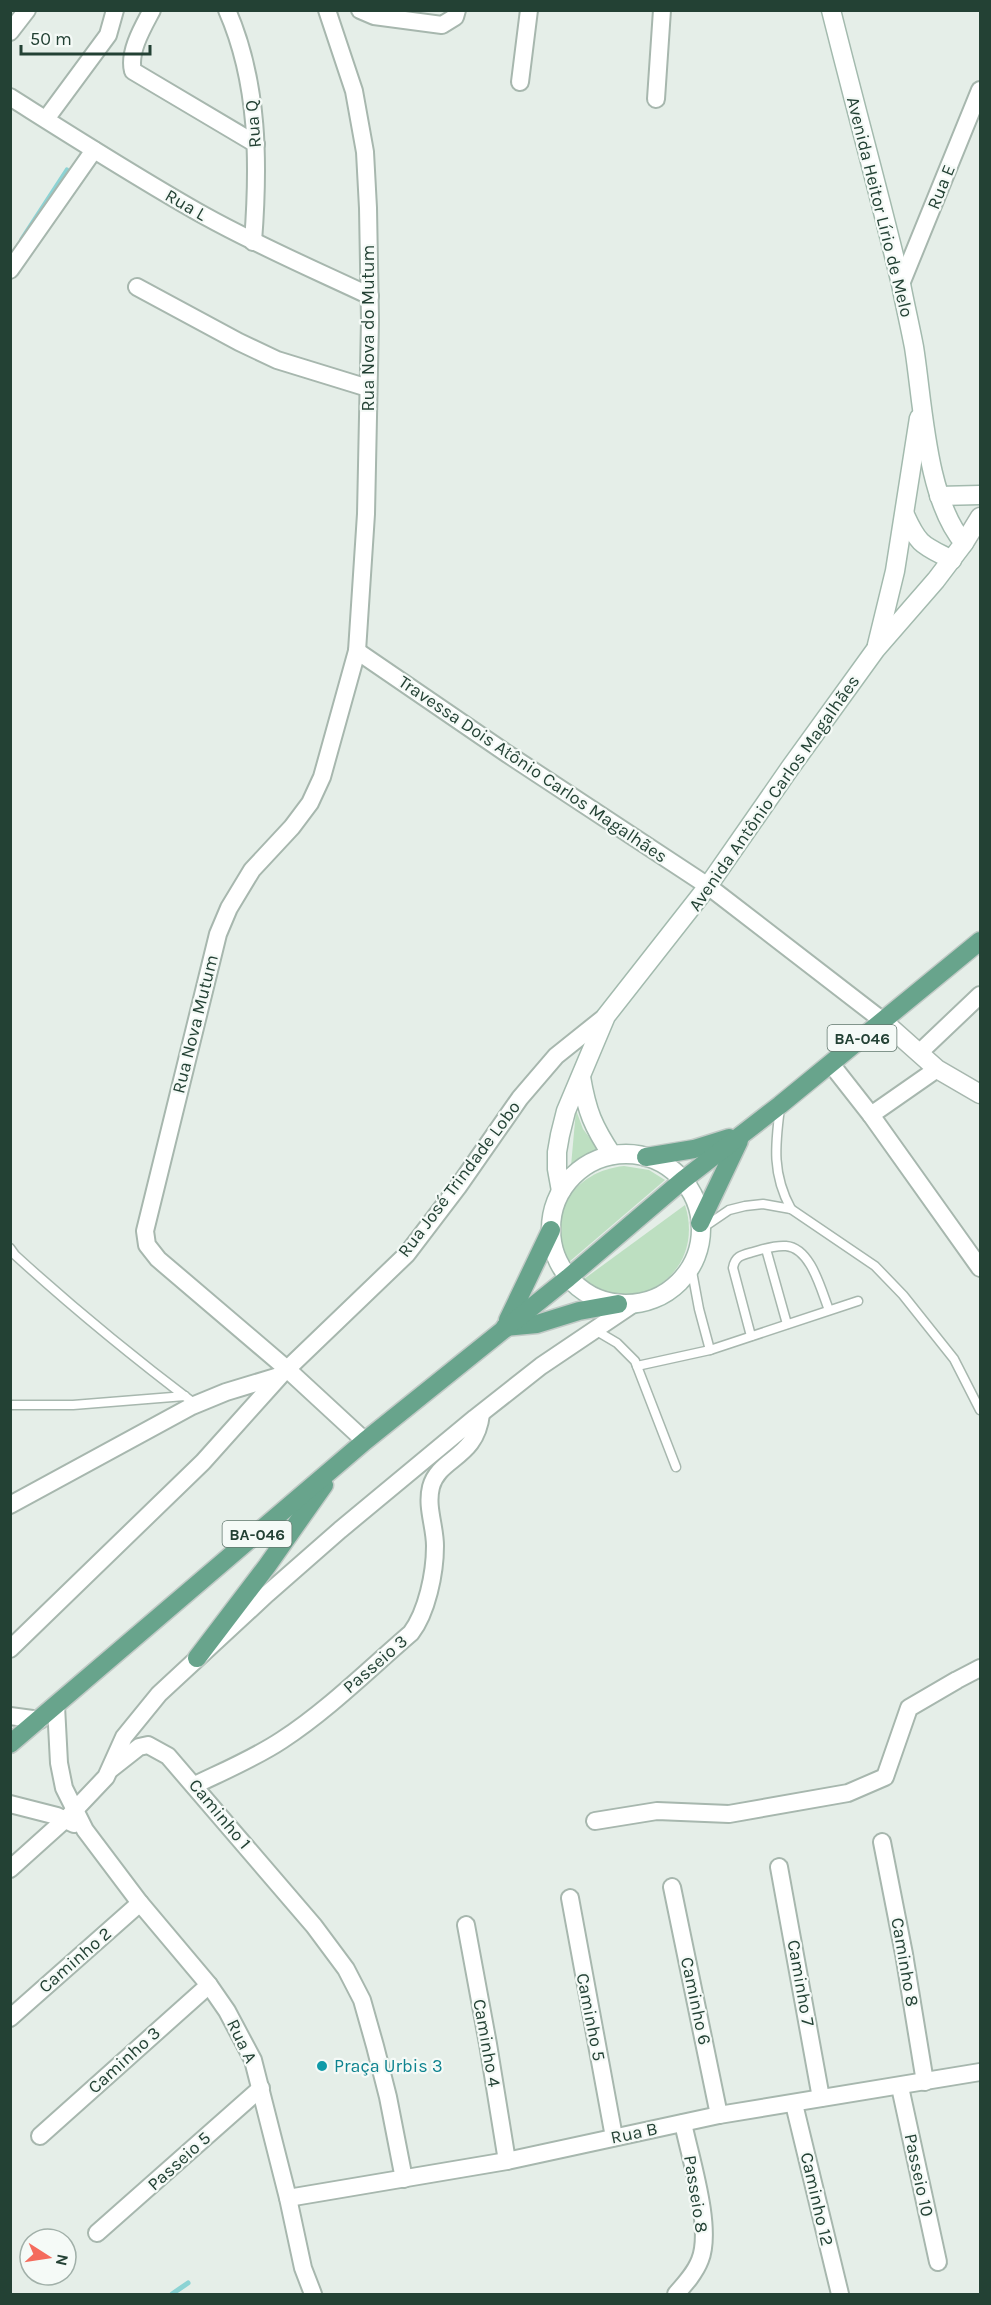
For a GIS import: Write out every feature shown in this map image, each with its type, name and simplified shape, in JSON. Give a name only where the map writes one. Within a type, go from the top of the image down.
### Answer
[{"type":"main road","name":"Avenida Heitor Lírio de Melo","points":[[831,10],[901,284],[914,346],[921,405],[939,496],[953,530],[964,543]]},
{"type":"main road","name":"Avenida Heitor Lírio de Melo","points":[[876,649],[895,571],[921,405]]},
{"type":"main road","points":[[939,496],[981,495]]},
{"type":"main road","points":[[905,515],[916,537],[926,546],[952,560]]},
{"type":"main road","name":"Avenida Antônio Carlos Magalhães","points":[[561,1191],[557,1152],[566,1111],[606,1016],[708,886],[876,649],[952,560],[981,518]]},
{"type":"main road","name":"BA-046","points":[[10,1744],[365,1441],[568,1278],[683,1180],[831,1064],[981,941]]},
{"type":"main road","points":[[883,1021],[938,1069],[977,1087]]},
{"type":"main road","points":[[580,1077],[589,1116],[612,1155]]},
{"type":"main road","points":[[646,1157],[694,1149],[742,1134]]},
{"type":"main road","points":[[700,1227],[742,1134]]},
{"type":"main road","points":[[505,1327],[537,1324],[579,1311],[626,1304],[660,1296],[678,1283],[691,1266],[699,1245],[700,1227],[695,1200],[683,1180],[663,1164],[646,1157],[612,1155],[592,1162],[574,1174],[561,1191],[553,1209],[551,1230],[555,1255],[568,1278],[599,1300],[626,1304]]},
{"type":"main road","points":[[505,1327],[551,1230]]},
{"type":"main road","points":[[198,1658],[342,1461]]},
{"type":"street","points":[[10,32],[27,10]]},
{"type":"street","points":[[46,119],[108,35],[115,10]]},
{"type":"street","points":[[152,10],[132,59],[133,71],[256,144]]},
{"type":"street","name":"Rua Q","points":[[227,10],[239,40],[247,71],[256,144],[253,242]]},
{"type":"street","name":"Rua Nova do Mutum","points":[[327,10],[354,91],[365,152],[368,208],[370,296],[366,514],[357,651]]},
{"type":"street","points":[[360,10],[390,19],[442,25],[455,17],[457,10]]},
{"type":"street","points":[[520,82],[529,10]]},
{"type":"street","points":[[656,99],[662,10]]},
{"type":"street","name":"Rua E","points":[[901,284],[981,90]]},
{"type":"street","name":"Rua L","points":[[10,97],[171,196],[253,242],[370,296]]},
{"type":"street","points":[[10,270],[94,150]]},
{"type":"street","points":[[137,287],[277,360],[368,388]]},
{"type":"street","name":"Travessa Dois Atônio Carlos Magalhães","points":[[357,651],[506,753],[708,886],[883,1021]]},
{"type":"street","name":"Rua Nova Mutum","points":[[357,651],[322,777],[310,803],[292,827],[252,870],[229,908],[218,934],[145,1232],[147,1245],[158,1259],[365,1441]]},
{"type":"street","points":[[919,1053],[981,995]]},
{"type":"street","name":"Rua José Trindade Lobo","points":[[10,1649],[203,1462],[284,1372],[407,1254],[458,1187],[520,1098],[555,1056],[606,1016]]},
{"type":"street","points":[[831,1064],[871,1115],[981,1268]]},
{"type":"street","points":[[871,1115],[938,1069]]},
{"type":"street","points":[[10,1869],[70,1815],[110,1770],[124,1737],[159,1694],[198,1658],[340,1530],[481,1414],[626,1304]]},
{"type":"street","points":[[10,1506],[190,1400],[226,1392],[284,1372]]},
{"type":"street","name":"Passeio 3","points":[[195,1785],[284,1740],[349,1688],[411,1633],[424,1610],[435,1545],[430,1511],[430,1489],[442,1469],[464,1452],[474,1439],[480,1426],[481,1414]]},
{"type":"street","points":[[595,1821],[657,1811],[729,1814],[848,1793],[885,1777],[909,1708],[981,1668]]},
{"type":"street","points":[[56,1706],[59,1763],[70,1815]]},
{"type":"street","points":[[10,1716],[40,1720]]},
{"type":"street","name":"Caminho 1","points":[[110,1770],[140,1747],[148,1745],[168,1756],[314,1926],[346,1969],[362,2000],[388,2097],[404,2179]]},
{"type":"street","name":"Rua A","points":[[10,1804],[70,1815],[85,1830],[140,1903],[209,1985],[227,2011],[253,2060],[303,2268],[313,2295]]},
{"type":"street","name":"Caminho 8","points":[[882,1842],[904,1954],[925,2082]]},
{"type":"street","name":"Caminho 7","points":[[779,1868],[821,2098]]},
{"type":"street","name":"Caminho 6","points":[[672,1887],[719,2115]]},
{"type":"street","name":"Caminho 5","points":[[570,1898],[614,2137]]},
{"type":"street","name":"Caminho 2","points":[[10,2018],[140,1903]]},
{"type":"street","name":"Caminho 4","points":[[465,1925],[507,2161]]},
{"type":"street","name":"Caminho 3","points":[[40,2136],[209,1985]]},
{"type":"street","name":"Rua B","points":[[288,2198],[507,2161],[719,2115],[981,2072]]},
{"type":"street","name":"Passeio 10","points":[[900,2087],[938,2262]]},
{"type":"street","name":"Passeio 5","points":[[96,2234],[261,2088]]},
{"type":"street","name":"Caminho 12","points":[[794,2104],[840,2295]]},
{"type":"street","name":"Passeio 8","points":[[676,2295],[700,2259],[705,2237],[701,2205],[683,2123]]},
{"type":"lane","points":[[780,1104],[776,1136],[776,1166],[781,1190],[791,1209]]},
{"type":"lane","points":[[700,1227],[729,1209],[763,1204],[791,1209],[874,1266],[903,1294],[954,1359],[981,1410]]},
{"type":"lane","points":[[751,1336],[733,1268],[734,1260],[739,1256],[776,1246],[791,1247],[806,1258],[813,1269],[829,1310]]},
{"type":"lane","points":[[10,1248],[59,1295],[126,1352],[190,1400]]},
{"type":"lane","points":[[766,1249],[788,1324]]},
{"type":"lane","points":[[691,1266],[710,1350]]},
{"type":"lane","points":[[637,1366],[710,1350],[858,1301]]},
{"type":"lane","points":[[595,1329],[617,1343],[637,1366],[676,1467]]},
{"type":"lane","points":[[10,1405],[190,1400]]},
{"type":"green space","points":[[576,1110],[583,1129],[598,1149],[571,1166]]},
{"type":"green space","points":[[624,1166],[649,1170],[665,1180],[569,1262],[562,1245],[560,1228],[562,1213],[568,1199],[578,1186],[591,1177],[606,1170]]},
{"type":"green space","points":[[685,1205],[689,1229],[686,1250],[677,1268],[663,1282],[646,1291],[626,1294],[605,1291],[584,1279]]},
{"type":"waterway","points":[[22,239],[67,170]]},
{"type":"waterway","points":[[172,2294],[188,2283]]},
{"type":"place","name":"Praça Urbis 3","points":[[322,2066]]}]
